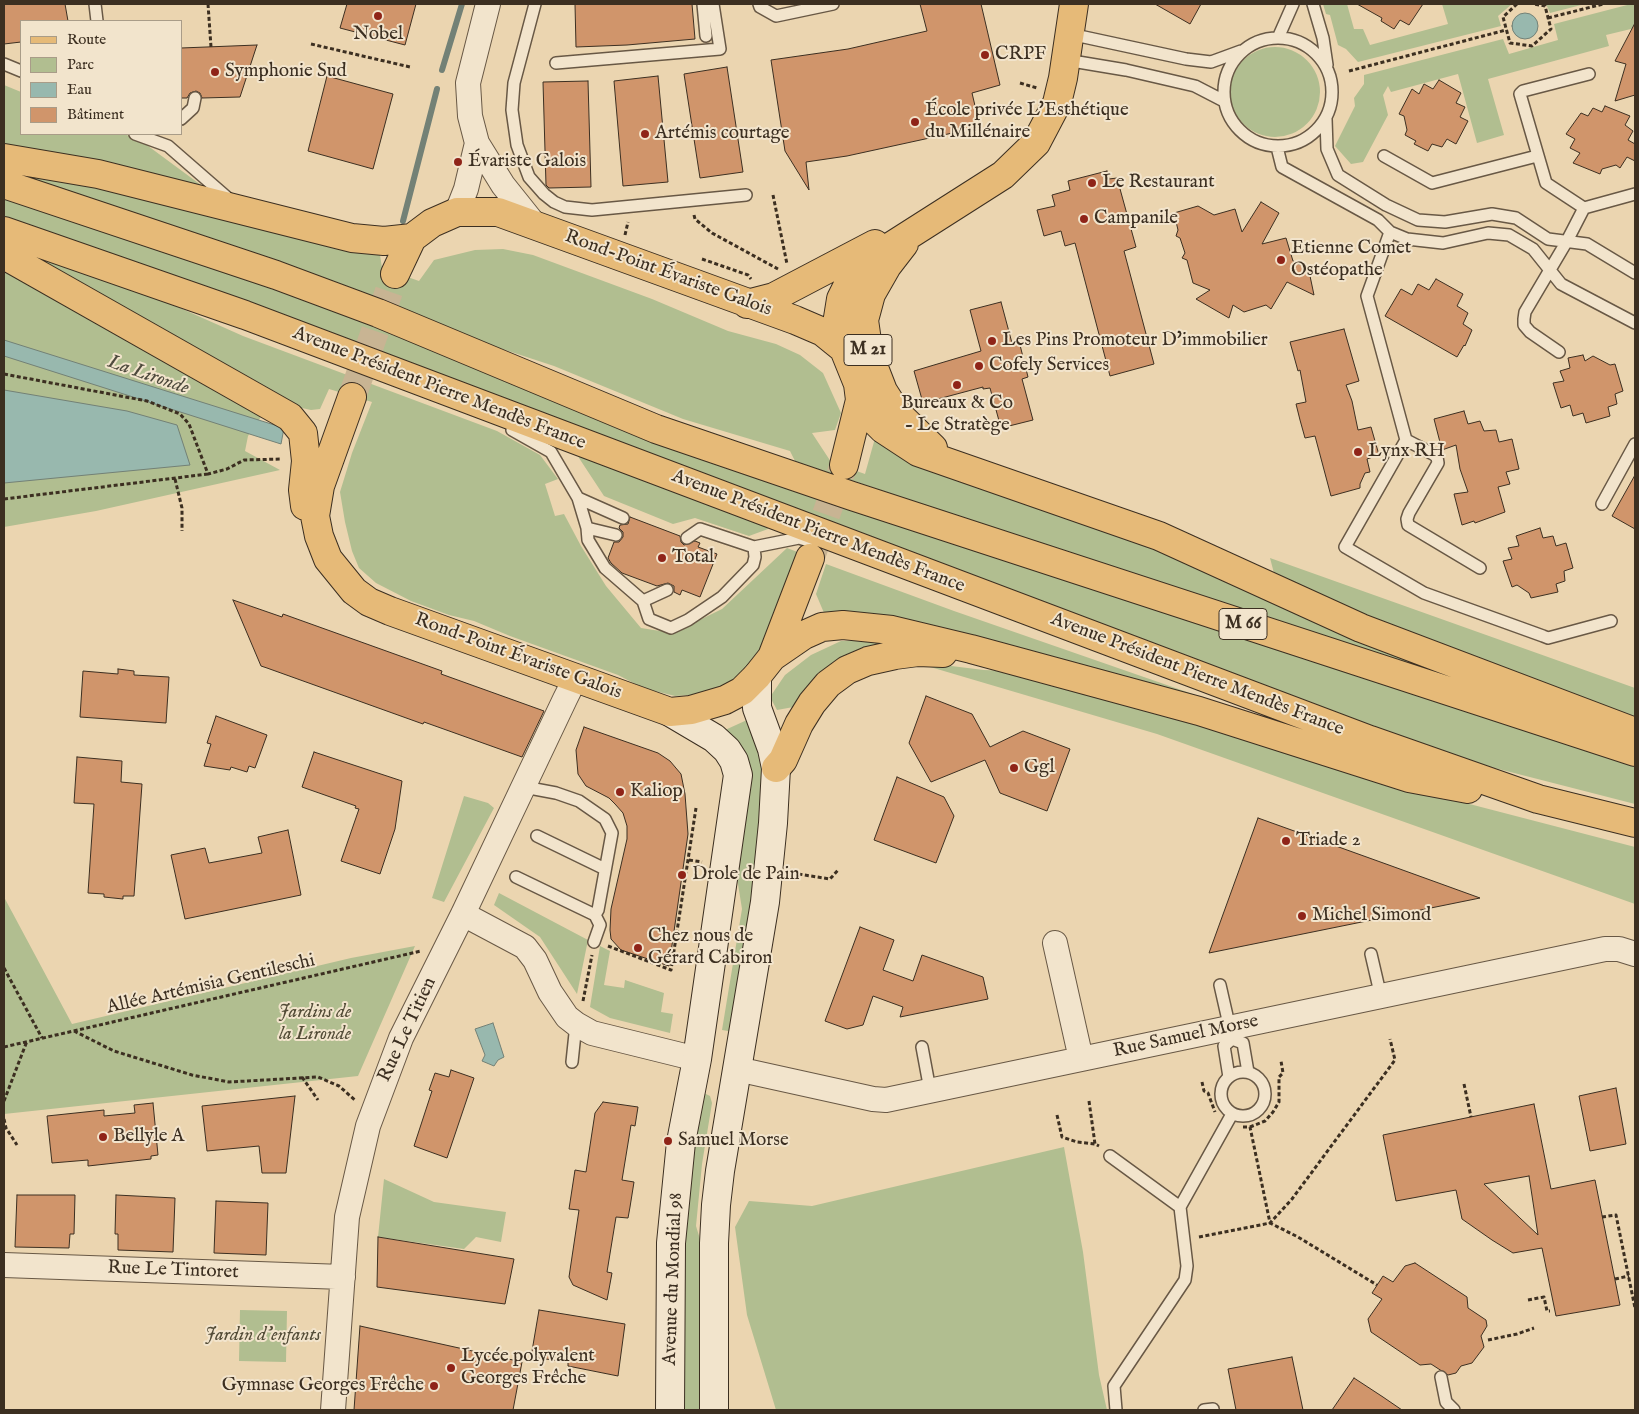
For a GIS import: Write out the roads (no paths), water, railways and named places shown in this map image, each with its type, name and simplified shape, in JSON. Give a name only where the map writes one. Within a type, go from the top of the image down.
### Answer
[{"type":"main road","name":"M 21","points":[[844,349],[839,337],[838,315],[841,298],[850,281],[868,261],[914,230],[983,190],[1025,155],[1036,143],[1057,103],[1074,4]]},
{"type":"main road","points":[[4,158],[98,174],[352,238],[384,241],[412,238]]},
{"type":"main road","name":"M 66","points":[[4,184],[276,275],[378,313],[656,428],[852,496],[1635,752]]},
{"type":"main road","name":"Rond-Point Évariste Galois","points":[[395,274],[412,238],[432,223],[457,212],[498,212],[751,294],[823,332],[844,349],[858,384],[860,400],[844,465]]},
{"type":"main road","name":"M 21","points":[[751,294],[774,296],[873,245],[914,230]]},
{"type":"main road","name":"M 21","points":[[914,230],[887,266],[871,294],[864,320],[869,355],[883,391],[897,412],[930,444],[941,460]]},
{"type":"main road","name":"Avenue Président Pierre Mendès France","points":[[4,231],[245,314],[842,542],[1370,740],[1538,799],[1635,823]]},
{"type":"main road","points":[[4,255],[294,420],[303,433],[306,461],[303,490],[305,508],[319,536]]},
{"type":"main road","name":"Rond-Point Évariste Galois","points":[[352,397],[320,486],[316,516],[319,536],[328,559],[354,591],[369,602],[670,712],[691,710],[726,700],[742,691],[765,666],[810,558]]},
{"type":"main road","name":"M 66","points":[[860,400],[869,415],[896,440],[918,452],[1159,536],[1360,628],[1635,732]]},
{"type":"main road","points":[[765,666],[804,635],[822,627],[844,625],[892,630],[971,649],[1199,711],[1408,778],[1538,799]]},
{"type":"main road","points":[[776,768],[783,760],[799,724],[812,702],[828,684],[847,670],[868,661],[895,655],[918,652],[952,655],[971,649]]},
{"type":"main road","name":"Avenue du Mondial 98","points":[[714,1410],[714,1243],[716,1205],[765,902],[776,768],[772,749],[757,708],[765,666]]},
{"type":"main road","name":"Avenue du Mondial 98","points":[[670,712],[714,738],[727,750],[734,761],[738,775],[697,1059],[681,1142],[671,1243],[670,1410]]},
{"type":"main road","points":[[697,1059],[737,1069]]},
{"type":"street","points":[[488,4],[468,83],[470,116],[477,143],[503,185],[535,225]]},
{"type":"street","points":[[457,212],[466,189],[477,143]]},
{"type":"street","name":"Rue Le Titien","points":[[333,1410],[347,1217],[368,1126],[401,1038],[463,914],[570,689],[569,676]]},
{"type":"street","points":[[463,914],[525,946],[567,1017],[576,1024],[592,1033],[697,1059]]},
{"type":"street","points":[[1055,944],[1081,1059]]},
{"type":"street","name":"Rue Samuel Morse","points":[[737,1069],[873,1099],[886,1100],[1081,1059],[1229,1025],[1605,949],[1619,949],[1635,954]]},
{"type":"street","name":"Rue Le Tintoret","points":[[4,1265],[343,1277]]},
{"type":"lane","points":[[95,4],[97,20]]},
{"type":"lane","points":[[535,4],[514,84],[512,110],[517,145],[529,177],[544,194],[554,202],[566,207],[592,210],[746,195]]},
{"type":"lane","points":[[704,4],[706,36]]},
{"type":"lane","points":[[556,63],[720,49],[713,4]]},
{"type":"lane","points":[[759,4],[776,16],[833,4]]},
{"type":"lane","points":[[1278,38],[1294,4]]},
{"type":"lane","points":[[1243,50],[1231,64],[1224,82],[1224,101],[1228,115],[1246,136],[1261,144],[1278,147],[1306,140],[1317,131],[1326,119],[1332,103],[1333,86],[1323,38],[1313,4]]},
{"type":"lane","points":[[1068,47],[1211,62],[1243,50],[1260,41],[1278,38],[1294,40],[1308,46],[1320,56],[1328,69]]},
{"type":"lane","points":[[1068,47],[1126,70],[1195,86],[1224,101]]},
{"type":"lane","points":[[4,64],[20,71]]},
{"type":"lane","points":[[1584,208],[1546,183],[1520,94],[1524,91],[1589,74]]},
{"type":"lane","points":[[182,118],[193,108],[195,98]]},
{"type":"lane","points":[[1326,119],[1327,149],[1338,175],[1386,205],[1418,220],[1445,222],[1492,214],[1516,218],[1548,239],[1587,244],[1635,273]]},
{"type":"lane","points":[[138,135],[168,146],[244,212]]},
{"type":"lane","points":[[1278,147],[1282,167],[1378,220],[1390,232],[1407,239],[1443,243],[1488,232],[1509,235],[1533,249],[1561,284],[1635,323]]},
{"type":"lane","points":[[1384,156],[1432,182],[1537,156]]},
{"type":"lane","points":[[1559,352],[1530,332],[1524,325],[1525,312],[1584,208],[1635,194]]},
{"type":"lane","points":[[1378,220],[1386,205]]},
{"type":"lane","points":[[1390,232],[1367,296],[1406,440],[1346,547],[1424,593],[1548,638],[1611,621]]},
{"type":"lane","points":[[245,314],[303,347],[441,402]]},
{"type":"lane","points":[[505,427],[524,435],[551,452],[578,498],[587,528],[588,540],[605,568],[643,601],[649,619],[671,628],[688,620],[722,597],[753,565],[755,557],[754,547]]},
{"type":"lane","points":[[1406,440],[1433,454],[1437,457],[1438,463],[1407,519],[1408,524],[1480,568]]},
{"type":"lane","points":[[1602,504],[1635,444]]},
{"type":"lane","points":[[578,498],[623,518]]},
{"type":"lane","points":[[587,528],[616,535]]},
{"type":"lane","points":[[687,538],[700,529],[754,547],[799,538],[824,546],[842,542]]},
{"type":"lane","points":[[643,601],[667,590]]},
{"type":"lane","points":[[524,787],[571,798],[605,819],[612,833],[598,910],[595,915]]},
{"type":"lane","points":[[537,836],[605,869]]},
{"type":"lane","points":[[516,877],[595,915],[600,925],[599,941]]},
{"type":"lane","points":[[1371,954],[1380,996]]},
{"type":"lane","points":[[1220,985],[1229,1025],[1243,1043],[1248,1072]]},
{"type":"lane","points":[[572,1062],[576,1024]]},
{"type":"lane","points":[[1229,1025],[1224,1046],[1229,1077]]},
{"type":"lane","points":[[922,1047],[930,1090]]},
{"type":"lane","points":[[1248,1072],[1257,1076],[1264,1085],[1265,1099],[1258,1111],[1252,1115],[1239,1116],[1232,1114],[1227,1110],[1221,1099],[1222,1086],[1229,1077],[1248,1072]]},
{"type":"lane","points":[[1116,1410],[1114,1386],[1185,1280],[1187,1266],[1180,1207],[1232,1114]]},
{"type":"lane","points":[[1110,1156],[1180,1207]]},
{"type":"lane","points":[[1441,1377],[1446,1402],[1454,1410]]},
{"type":"water","points":[[1525,13],[1534,17],[1538,26],[1534,35],[1525,39],[1516,35],[1512,26],[1516,17]]},
{"type":"water","points":[[4,340],[284,428],[281,444],[4,356]]},
{"type":"water","points":[[4,390],[127,411],[177,425],[190,465],[4,483]]},
{"type":"water","points":[[493,1023],[504,1057],[498,1060],[494,1066],[482,1061],[485,1055],[475,1029]]},
{"type":"waterway","name":"La Lironde","points":[[442,70],[462,4]]},
{"type":"waterway","name":"La Lironde","points":[[403,221],[437,89]]},
{"type":"tunnel","points":[[352,397],[395,274]]},
{"type":"tunnel","points":[[812,554],[843,467]]},
{"type":"place","name":"Nobel","points":[[378,16]]},
{"type":"place","name":"CRPF","points":[[985,55]]},
{"type":"place","name":"Symphonie Sud","points":[[215,72]]},
{"type":"place","name":"École privée L'Esthétique du Millénaire","points":[[915,122]]},
{"type":"place","name":"Artémis courtage","points":[[645,134]]},
{"type":"place","name":"Évariste Galois","points":[[458,162]]},
{"type":"place","name":"Le Restaurant","points":[[1092,183]]},
{"type":"place","name":"Campanile","points":[[1084,219]]},
{"type":"place","name":"Etienne Comet Ostéopathe","points":[[1281,260]]},
{"type":"place","name":"Les Pins Promoteur D'immobilier","points":[[992,341]]},
{"type":"place","name":"Cofely Services","points":[[979,366]]},
{"type":"place","name":"Bureaux & Co - Le Stratège","points":[[957,385]]},
{"type":"place","name":"Lynx RH","points":[[1358,452]]},
{"type":"place","name":"Total","points":[[662,558]]},
{"type":"place","name":"Ggl","points":[[1014,768]]},
{"type":"place","name":"Kaliop","points":[[620,792]]},
{"type":"place","name":"Triade 2","points":[[1286,841]]},
{"type":"place","name":"Drole de Pain","points":[[682,875]]},
{"type":"place","name":"Michel Simond","points":[[1302,916]]},
{"type":"place","name":"Chez nous de Gérard Cabiron","points":[[638,948]]},
{"type":"place","name":"Bellyle A","points":[[103,1137]]},
{"type":"place","name":"Samuel Morse","points":[[668,1141]]},
{"type":"place","name":"Lycée polyvalent Georges Frêche","points":[[451,1368]]},
{"type":"place","name":"Gymnase Georges Frêche","points":[[434,1386]]},
{"type":"park label","name":"Jardins de la Lironde","points":[[315,1024]]},
{"type":"park label","name":"Jardin d'enfants","points":[[263,1336]]}]
